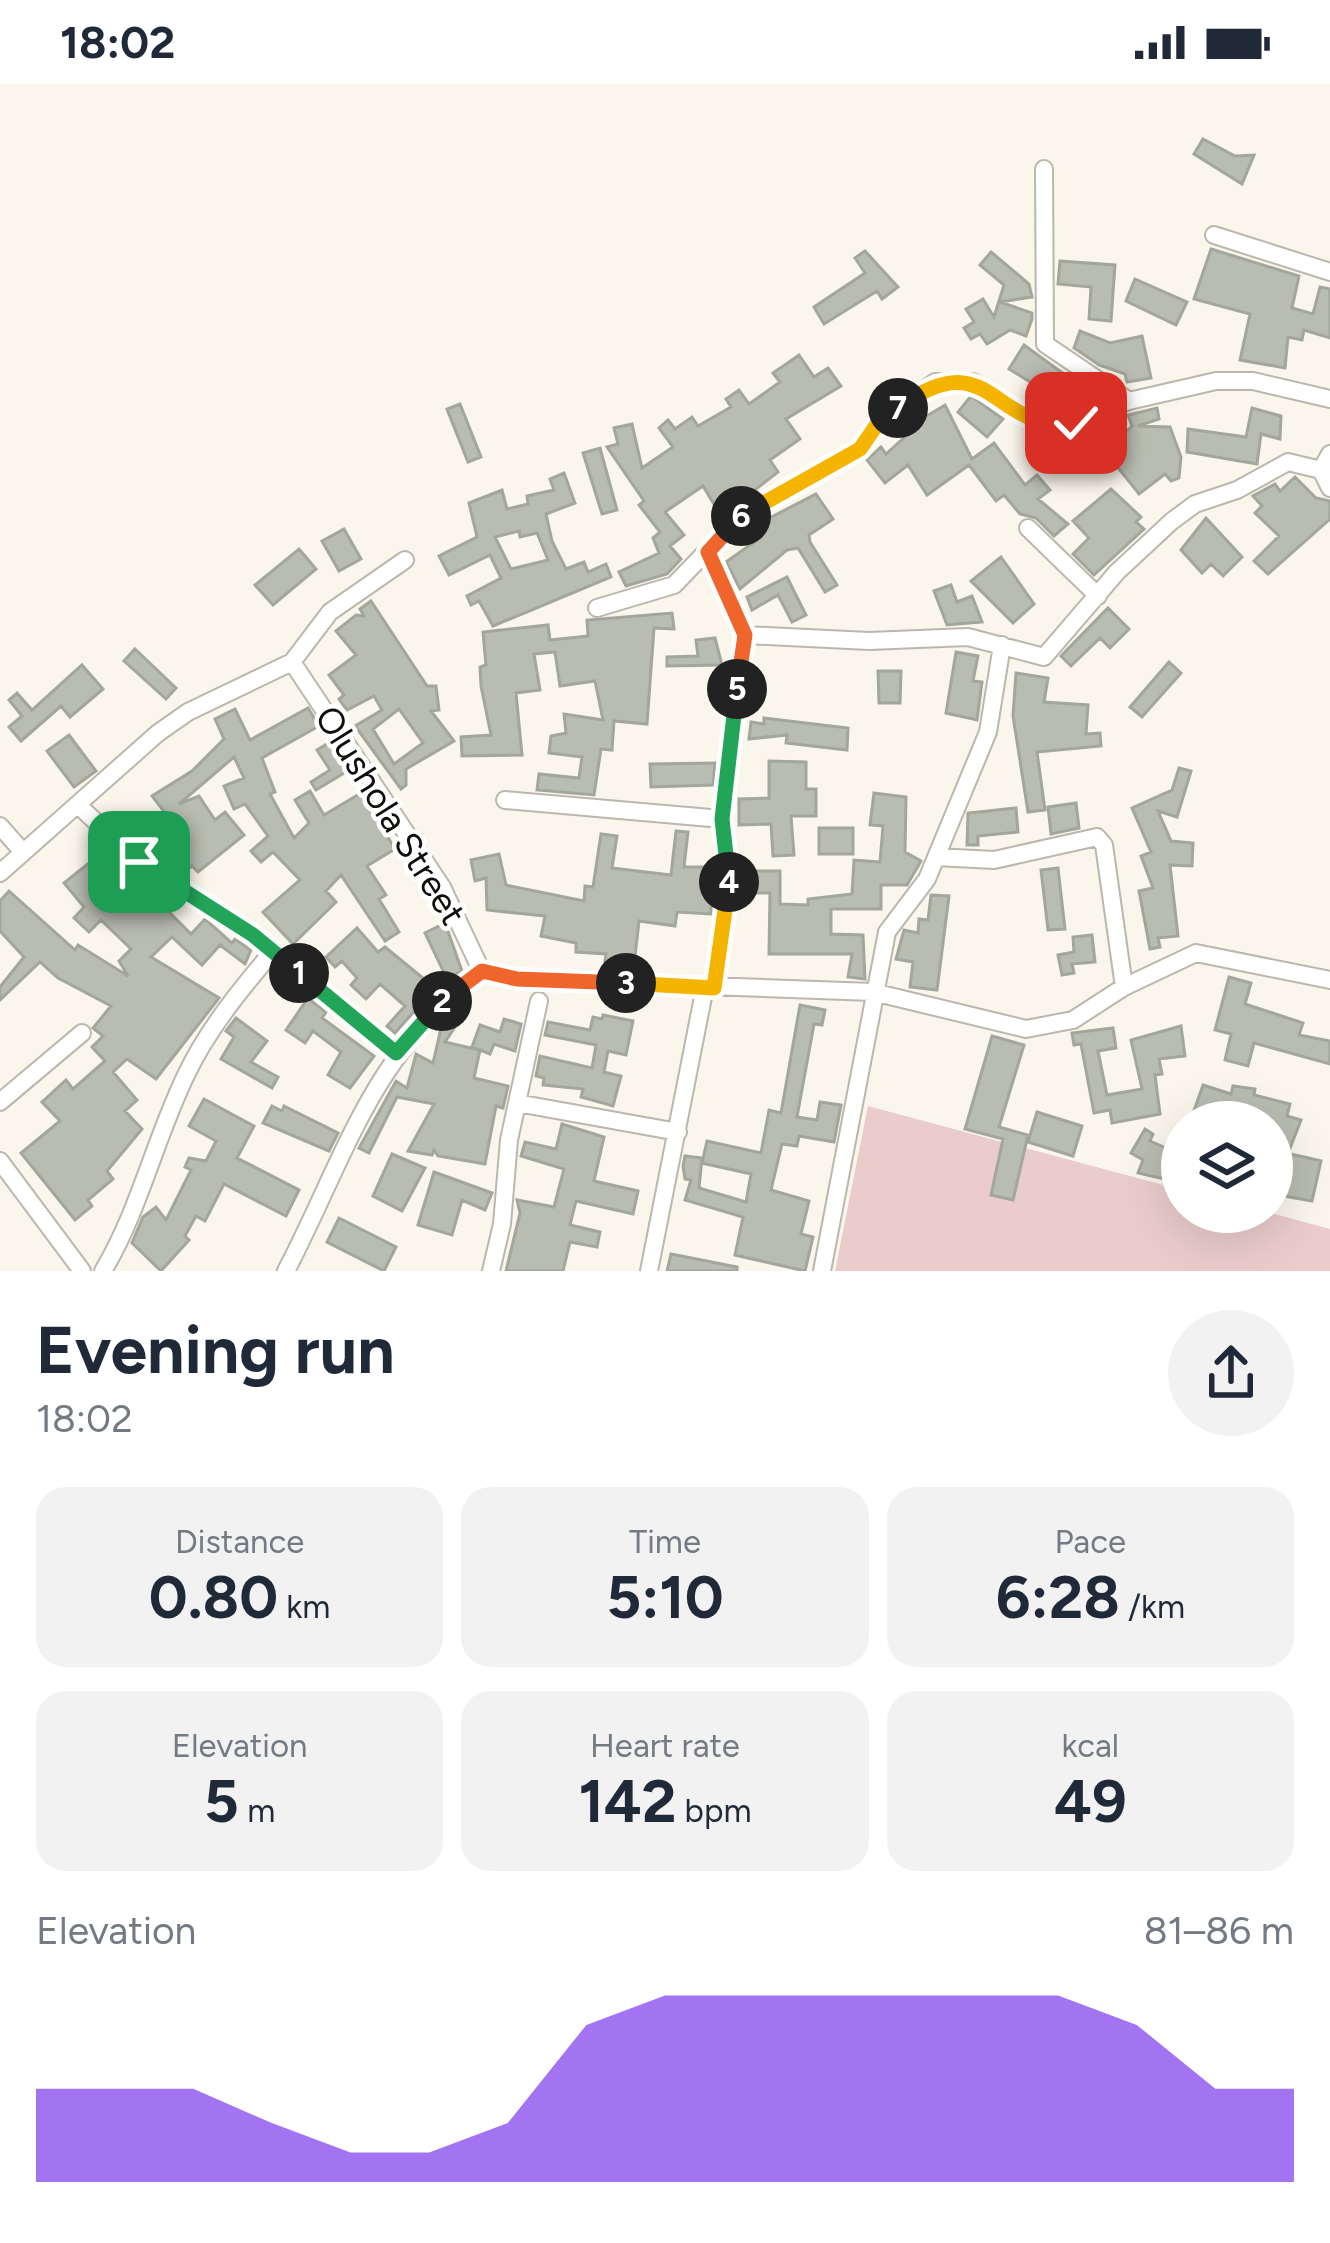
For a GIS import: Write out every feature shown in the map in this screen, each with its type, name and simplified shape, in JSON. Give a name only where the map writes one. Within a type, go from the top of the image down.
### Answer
[{"type":"street","points":[[1044,169],[1045,344],[1129,400]]},
{"type":"street","points":[[1214,235],[1330,272]]},
{"type":"street","points":[[597,608],[674,585],[759,504],[860,449],[878,423],[935,382],[973,382],[1025,416],[1062,425],[1129,400],[1216,381],[1253,381],[1330,399]]},
{"type":"street","points":[[745,635],[869,641],[968,637],[1002,644],[1028,657],[1044,657],[1117,572],[1195,504],[1237,490],[1288,462],[1325,462],[1330,488]]},
{"type":"street","points":[[1028,528],[1098,596]]},
{"type":"street","points":[[649,1271],[729,891],[722,819],[745,635],[708,552]]},
{"type":"street","points":[[0,873],[188,712],[292,662],[329,612],[405,560]]},
{"type":"street","points":[[822,1271],[887,932],[918,896],[966,773],[988,732],[1002,644]]},
{"type":"street","name":"Olushola Street","points":[[292,662],[442,887],[482,971]]},
{"type":"street","points":[[505,800],[722,819]]},
{"type":"street","points":[[79,806],[139,862],[273,951],[396,1053]]},
{"type":"street","points":[[0,826],[22,851]]},
{"type":"street","points":[[936,857],[994,860],[1097,837],[1104,845],[1124,987]]},
{"type":"street","points":[[103,1271],[122,1239],[188,1070],[236,995],[273,951]]},
{"type":"street","points":[[286,1271],[346,1141],[396,1053],[442,1000],[482,971],[517,979],[873,992],[995,1022],[1049,1028],[1096,1010],[1124,987],[1196,953],[1330,980]]},
{"type":"street","points":[[490,1271],[538,1001]]},
{"type":"street","points":[[0,1102],[82,1034]]},
{"type":"street","points":[[517,1103],[678,1132]]},
{"type":"street","points":[[0,1161],[82,1271]]},
{"type":"shaded area","points":[[868,1106],[1161,1184],[1161,1233],[1293,1233],[1293,1219],[1330,1229],[1330,1271],[835,1271]]},
{"type":"building","points":[[1203,139],[1235,156],[1254,155],[1242,184],[1194,154]]},
{"type":"building","points":[[1211,249],[1299,276],[1292,308],[1313,314],[1320,287],[1330,289],[1330,338],[1304,330],[1302,340],[1288,337],[1285,368],[1240,360],[1250,314],[1194,299]]},
{"type":"building","points":[[865,251],[898,287],[882,299],[877,291],[824,324],[814,307],[865,273],[855,258]]},
{"type":"building","points":[[991,252],[1029,284],[1032,297],[1000,302],[1032,313],[1032,319],[1026,336],[1010,330],[987,344],[980,334],[971,339],[964,328],[974,322],[966,309],[983,299],[994,317],[1004,285],[980,265]]},
{"type":"building","points":[[1060,261],[1115,265],[1111,321],[1089,319],[1091,287],[1058,284]]},
{"type":"building","points":[[1135,279],[1187,302],[1176,325],[1126,301]]},
{"type":"building","points":[[1080,331],[1110,343],[1142,336],[1151,378],[1127,382],[1125,374],[1099,365],[1074,348]]},
{"type":"building","points":[[1024,345],[1082,387],[1069,406],[1009,369]]},
{"type":"building","points":[[799,355],[814,377],[828,368],[841,386],[786,419],[800,439],[770,460],[778,472],[721,516],[703,486],[665,512],[684,535],[670,546],[681,559],[667,574],[626,586],[619,572],[659,553],[653,538],[660,532],[607,447],[618,444],[614,428],[632,424],[642,468],[673,447],[659,428],[668,420],[675,429],[692,417],[698,426],[731,407],[726,399],[739,390],[749,404],[780,382],[773,373]]},
{"type":"building","points":[[971,396],[1003,419],[987,437],[958,412]]},
{"type":"building","points":[[460,404],[481,457],[468,462],[447,409]]},
{"type":"building","points":[[945,405],[972,459],[994,443],[1025,485],[1037,475],[1050,490],[1038,499],[1068,524],[1054,536],[1036,518],[1020,514],[1004,495],[996,501],[969,465],[927,495],[908,465],[885,483],[867,460],[881,447],[886,454],[908,434],[905,429]]},
{"type":"building","points":[[1157,408],[1159,419],[1138,426],[1170,427],[1181,457],[1179,478],[1171,481],[1165,474],[1139,494],[1107,454],[1087,470],[1072,450],[1087,430],[1102,424],[1111,440],[1119,439],[1132,426],[1128,415]]},
{"type":"building","points":[[1252,408],[1281,416],[1280,439],[1261,434],[1257,464],[1187,452],[1188,429],[1246,437]]},
{"type":"building","points":[[600,448],[617,510],[602,514],[583,453]]},
{"type":"building","points":[[564,473],[575,503],[546,514],[566,569],[584,562],[588,572],[606,564],[611,577],[493,626],[479,601],[471,605],[467,596],[501,578],[490,555],[449,575],[439,556],[477,537],[469,503],[502,490],[507,509],[528,504],[527,496],[554,490],[550,479]],"holes":[[[519,531],[520,537],[537,533],[548,560],[511,569],[495,537]]]},
{"type":"building","points":[[1295,477],[1316,498],[1330,501],[1330,519],[1268,574],[1254,561],[1279,536],[1255,513],[1262,506],[1253,496],[1275,484],[1280,491]]},
{"type":"building","points":[[1111,489],[1141,517],[1136,522],[1144,529],[1094,575],[1073,554],[1089,538],[1073,521]]},
{"type":"building","points":[[816,494],[833,519],[809,535],[810,542],[837,585],[825,592],[798,548],[787,550],[740,589],[726,562],[760,538],[752,527]]},
{"type":"building","points":[[1206,518],[1242,557],[1223,576],[1211,564],[1202,573],[1181,550]]},
{"type":"building","points":[[344,529],[361,559],[339,571],[322,541]]},
{"type":"building","points":[[299,549],[316,569],[273,605],[255,585]]},
{"type":"building","points":[[1001,557],[1034,604],[1013,623],[971,581]]},
{"type":"building","points":[[787,577],[806,615],[792,622],[778,595],[752,610],[747,597]]},
{"type":"building","points":[[951,585],[957,602],[972,596],[982,622],[947,625],[934,591]]},
{"type":"building","points":[[371,601],[427,686],[436,686],[439,710],[431,711],[454,741],[406,769],[406,785],[401,789],[355,726],[382,710],[374,696],[347,710],[339,699],[344,695],[329,675],[356,655],[336,631],[356,615],[364,616],[360,609]],"holes":[[[399,709],[423,743],[394,764],[373,729]]]},
{"type":"building","points":[[1108,608],[1129,629],[1110,648],[1100,638],[1071,666],[1061,656]]},
{"type":"building","points":[[672,613],[674,629],[654,628],[647,724],[614,721],[612,750],[601,749],[594,795],[537,790],[539,774],[579,778],[582,757],[549,753],[551,736],[566,733],[564,714],[603,720],[595,681],[560,686],[555,652],[534,654],[540,690],[516,693],[522,755],[462,756],[461,737],[491,735],[481,686],[480,667],[486,665],[483,632],[548,625],[550,640],[588,636],[587,620]]},
{"type":"building","points":[[715,638],[722,665],[667,666],[667,657],[698,656],[696,640]]},
{"type":"building","points":[[135,649],[176,688],[166,699],[124,661]]},
{"type":"building","points":[[956,652],[978,656],[973,681],[982,682],[977,720],[946,713]]},
{"type":"building","points":[[1169,662],[1181,673],[1142,717],[1130,707]]},
{"type":"building","points":[[82,665],[103,689],[70,717],[61,706],[21,741],[9,727],[22,716],[9,700],[17,693],[32,710]]},
{"type":"building","points":[[878,671],[901,671],[900,703],[879,703]]},
{"type":"building","points":[[1016,673],[1048,678],[1044,702],[1088,705],[1086,734],[1100,733],[1101,746],[1037,752],[1045,810],[1028,812],[1013,716]]},
{"type":"building","points":[[308,708],[319,726],[262,758],[275,792],[270,794],[294,838],[309,823],[295,800],[310,791],[324,815],[361,793],[395,849],[367,866],[386,895],[379,899],[399,932],[385,941],[341,875],[326,891],[336,902],[293,944],[263,912],[300,880],[273,852],[261,862],[251,851],[268,836],[245,804],[234,809],[224,786],[244,778],[234,757],[179,804],[199,796],[215,820],[225,812],[244,835],[198,872],[192,866],[187,870],[157,832],[172,822],[152,796],[192,771],[224,739],[215,719],[235,709],[250,740]]},
{"type":"building","points":[[764,718],[848,728],[847,750],[786,743],[787,735],[749,739],[751,722],[764,724]]},
{"type":"building","points":[[69,735],[96,771],[74,787],[47,751]]},
{"type":"building","points":[[330,742],[349,770],[316,790],[311,782],[330,770],[317,750]]},
{"type":"building","points":[[769,761],[806,762],[806,789],[816,789],[816,816],[791,816],[794,855],[773,856],[771,824],[739,825],[739,799],[769,798]]},
{"type":"building","points":[[715,763],[713,785],[651,787],[650,764]]},
{"type":"building","points":[[1179,768],[1191,771],[1177,817],[1158,811],[1171,841],[1193,843],[1192,866],[1170,865],[1178,936],[1158,938],[1160,947],[1150,949],[1139,891],[1153,888],[1141,856],[1151,852],[1132,808],[1172,790]]},
{"type":"building","points":[[874,793],[906,797],[905,852],[921,861],[907,885],[881,885],[881,909],[831,909],[831,934],[863,935],[865,979],[848,977],[852,954],[769,954],[770,893],[748,893],[748,871],[780,871],[780,904],[808,905],[808,899],[852,894],[854,860],[880,862],[883,826],[870,825]]},
{"type":"building","points":[[1076,803],[1079,828],[1051,834],[1048,807]]},
{"type":"building","points":[[1016,808],[1018,832],[978,836],[978,845],[967,845],[968,813]]},
{"type":"building","points":[[819,828],[853,828],[853,854],[819,854]]},
{"type":"building","points":[[676,831],[688,832],[684,867],[711,867],[711,914],[677,912],[675,926],[639,921],[634,965],[605,961],[606,954],[576,952],[576,943],[541,936],[545,916],[487,910],[486,878],[475,881],[471,860],[499,854],[506,885],[584,901],[585,886],[593,887],[601,834],[617,836],[612,868],[671,875]]},
{"type":"building","points":[[104,851],[127,876],[131,872],[168,896],[161,904],[191,934],[205,919],[232,943],[235,939],[251,950],[245,964],[220,945],[202,965],[172,937],[151,957],[219,998],[156,1079],[127,1059],[113,1072],[137,1100],[125,1111],[142,1129],[107,1171],[113,1179],[88,1200],[92,1206],[75,1220],[21,1153],[60,1121],[42,1102],[66,1080],[73,1089],[105,1061],[92,1047],[103,1036],[93,1028],[111,1006],[58,978],[40,962],[0,1000],[0,987],[24,957],[0,931],[0,901],[9,891],[75,950],[78,945],[128,976],[119,961],[131,949],[101,920],[89,932],[74,918],[84,907],[64,883]]},
{"type":"building","points":[[1058,868],[1065,929],[1048,930],[1041,870]]},
{"type":"building","points":[[931,895],[949,896],[937,990],[910,987],[913,962],[896,959],[904,930],[918,933],[919,919],[928,920]]},
{"type":"building","points":[[445,923],[462,971],[447,979],[425,933]]},
{"type":"building","points":[[357,928],[378,952],[385,947],[435,988],[395,1033],[387,1026],[405,1006],[380,984],[366,999],[351,985],[357,978],[342,961],[335,967],[326,957]]},
{"type":"building","points":[[1092,935],[1095,962],[1072,964],[1074,973],[1062,975],[1058,955],[1074,952],[1073,937]]},
{"type":"building","points":[[1229,977],[1251,983],[1245,1004],[1303,1023],[1299,1035],[1330,1041],[1330,1064],[1254,1043],[1248,1066],[1225,1060],[1231,1034],[1215,1030]]},
{"type":"building","points":[[308,998],[326,1012],[322,1018],[374,1056],[350,1088],[328,1075],[341,1052],[313,1031],[305,1043],[286,1030]]},
{"type":"building","points":[[800,1005],[825,1010],[822,1025],[814,1024],[797,1117],[817,1120],[820,1102],[841,1105],[834,1142],[799,1136],[797,1146],[782,1144],[771,1190],[809,1201],[801,1234],[813,1237],[805,1271],[735,1255],[743,1217],[685,1200],[691,1180],[685,1179],[683,1166],[685,1156],[702,1158],[699,1188],[746,1202],[751,1174],[702,1163],[707,1141],[761,1153],[769,1110],[781,1113]]},
{"type":"building","points":[[461,1006],[468,1008],[445,1042],[479,1050],[472,1047],[480,1025],[500,1032],[504,1019],[521,1024],[515,1051],[494,1044],[490,1054],[480,1050],[474,1078],[508,1086],[503,1108],[496,1106],[485,1164],[438,1156],[434,1150],[432,1155],[408,1151],[434,1104],[397,1097],[369,1153],[359,1148],[396,1081],[407,1088],[416,1054],[433,1063],[442,1024]]},
{"type":"building","points":[[603,1015],[633,1021],[626,1055],[608,1051],[604,1072],[621,1076],[613,1106],[581,1097],[583,1089],[543,1085],[544,1078],[536,1076],[540,1056],[592,1068],[596,1045],[545,1035],[548,1022],[590,1030],[593,1017],[602,1019]]},
{"type":"building","points":[[236,1018],[267,1041],[251,1062],[278,1077],[272,1088],[221,1059],[234,1037],[226,1031]]},
{"type":"building","points":[[1181,1026],[1185,1056],[1159,1059],[1162,1074],[1155,1075],[1160,1114],[1112,1123],[1110,1110],[1094,1113],[1081,1044],[1074,1045],[1072,1033],[1113,1028],[1116,1048],[1098,1051],[1107,1095],[1142,1089],[1131,1040]]},
{"type":"building","points":[[992,1036],[1024,1045],[999,1127],[1028,1135],[1013,1200],[991,1195],[1003,1139],[965,1129]]},
{"type":"building","points":[[1203,1085],[1231,1094],[1233,1086],[1255,1089],[1254,1095],[1278,1101],[1197,1101]]},
{"type":"building","points":[[204,1099],[254,1126],[237,1158],[299,1190],[286,1216],[224,1184],[205,1221],[196,1216],[185,1236],[189,1240],[161,1271],[132,1243],[143,1217],[156,1207],[166,1220],[191,1170],[185,1167],[189,1158],[206,1161],[216,1141],[189,1126]]},
{"type":"building","points":[[272,1106],[282,1111],[284,1106],[338,1133],[329,1151],[263,1123]]},
{"type":"building","points":[[1037,1112],[1082,1126],[1073,1156],[1028,1142]]},
{"type":"building","points":[[1293,1118],[1301,1120],[1293,1141]]},
{"type":"building","points":[[562,1124],[604,1137],[594,1181],[638,1191],[633,1214],[576,1201],[570,1225],[600,1232],[597,1247],[570,1242],[563,1271],[506,1271],[520,1213],[517,1200],[554,1207],[564,1169],[521,1156],[525,1142],[556,1149]]},
{"type":"building","points":[[1145,1129],[1153,1134],[1150,1141],[1161,1146],[1161,1178],[1138,1173],[1143,1160],[1131,1153]]},
{"type":"building","points":[[392,1154],[425,1168],[402,1211],[373,1196]]},
{"type":"building","points":[[1293,1155],[1321,1161],[1312,1201],[1293,1198]]},
{"type":"building","points":[[434,1172],[492,1193],[485,1210],[462,1200],[452,1235],[418,1225]]},
{"type":"building","points":[[339,1218],[396,1247],[384,1271],[327,1242]]},
{"type":"building","points":[[671,1254],[737,1267],[737,1271],[667,1271]]},
{"type":"route","points":[[139,862],[253,935],[396,1053],[442,1000],[482,971],[517,979],[714,988],[729,891],[730,864],[722,819],[745,635],[708,552],[759,504],[800,486],[860,449],[878,423],[935,382],[973,382],[1025,416],[1062,425],[1076,423]]}]
